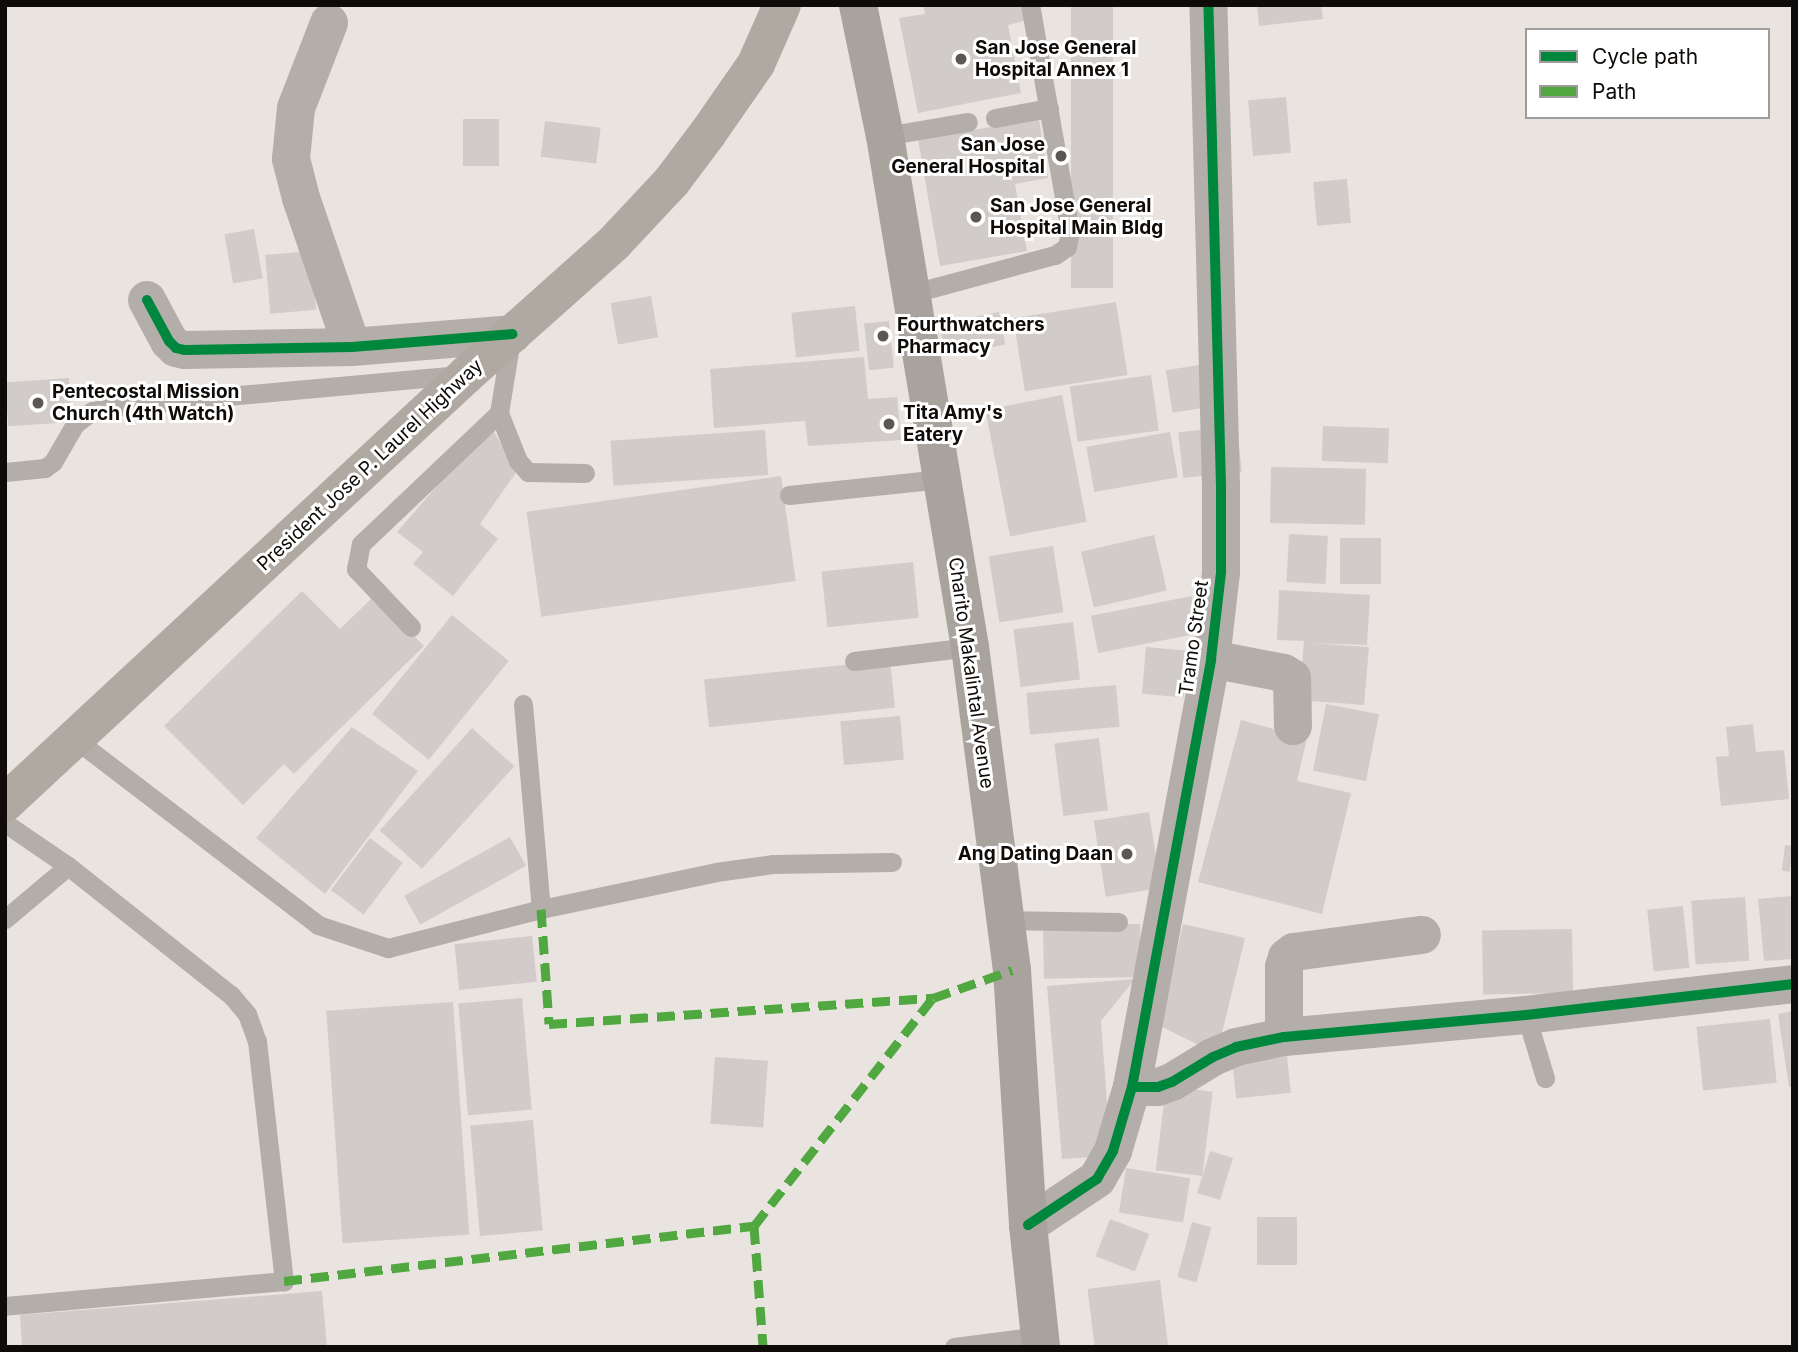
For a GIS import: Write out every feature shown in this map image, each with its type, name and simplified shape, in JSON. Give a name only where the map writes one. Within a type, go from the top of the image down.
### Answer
[{"type":"highway","name":"President Jose P. Laurel Highway","points":[[5,803],[466,375],[614,243],[672,181],[756,64],[782,5]]},
{"type":"main road","name":"Charito Makalintal Avenue","points":[[858,5],[885,136],[970,647],[1012,970],[1028,1225],[1040,1341]]},
{"type":"street","name":"Tramo Street","points":[[1028,1225],[1097,1179],[1113,1151],[1132,1087],[1211,659],[1221,572],[1221,485],[1208,5]]},
{"type":"street","points":[[329,23],[296,108],[291,159],[301,198],[352,346]]},
{"type":"street","points":[[147,299],[176,348],[352,346],[512,334]]},
{"type":"street","points":[[1211,659],[1284,673],[1292,678],[1293,726]]},
{"type":"street","points":[[1284,1037],[1284,967],[1287,957],[1294,952],[1422,935]]},
{"type":"street","points":[[1132,1087],[1158,1087],[1236,1047],[1284,1037],[1526,1015],[1793,984]]},
{"type":"lane","points":[[910,294],[1055,255],[1067,247],[1070,231],[1030,5]]},
{"type":"lane","points":[[995,118],[1049,108]]},
{"type":"lane","points":[[885,136],[968,122]]},
{"type":"lane","points":[[512,334],[499,413],[518,461],[528,472],[585,473]]},
{"type":"lane","points":[[5,472],[45,468],[53,462],[75,424],[92,411],[118,406],[466,375]]},
{"type":"lane","points":[[411,627],[356,569],[361,544],[499,413]]},
{"type":"lane","points":[[789,495],[941,479]]},
{"type":"lane","points":[[854,661],[970,647]]},
{"type":"lane","points":[[523,704],[541,909]]},
{"type":"lane","points":[[75,739],[317,925],[388,948],[541,909],[716,872],[774,864],[892,862]]},
{"type":"lane","points":[[5,823],[68,866],[231,995],[247,1014],[257,1041],[284,1281],[5,1306]]},
{"type":"lane","points":[[5,919],[68,866]]},
{"type":"lane","points":[[1005,919],[1118,922]]},
{"type":"lane","points":[[1526,1015],[1545,1078]]},
{"type":"lane","points":[[954,1347],[1040,1341]]},
{"type":"building","name":"San Jose General Hospital Annex 1","points":[[923,5],[1025,5],[1028,20],[1008,25],[1021,93],[918,113],[899,18],[925,14]]},
{"type":"building","points":[[1071,5],[1113,5],[1113,288],[1071,288]]},
{"type":"building","points":[[1257,5],[1321,5],[1323,19],[1259,26]]},
{"type":"building","points":[[1286,97],[1291,153],[1253,156],[1248,100]]},
{"type":"building","points":[[463,119],[499,119],[499,166],[463,166]]},
{"type":"building","name":"San Jose General Hospital Main Bldg","points":[[1039,119],[1048,178],[1015,184],[1027,251],[940,266],[918,139]]},
{"type":"building","points":[[545,121],[601,128],[596,164],[541,157]]},
{"type":"building","points":[[1347,179],[1351,223],[1317,226],[1313,182]]},
{"type":"building","points":[[254,229],[263,278],[233,283],[224,234]]},
{"type":"building","points":[[311,251],[316,310],[270,314],[265,255]]},
{"type":"building","points":[[651,296],[658,337],[618,344],[611,303]]},
{"type":"building","points":[[1116,302],[1128,375],[1025,391],[1013,318]]},
{"type":"building","points":[[855,306],[860,351],[796,357],[791,313]]},
{"type":"building","points":[[999,312],[1005,344],[945,356],[939,324]]},
{"type":"building","points":[[889,321],[894,368],[869,370],[864,324]]},
{"type":"building","points":[[864,357],[868,399],[897,397],[901,440],[808,446],[805,421],[714,428],[710,369]]},
{"type":"building","points":[[1231,360],[1238,402],[1173,413],[1166,370]]},
{"type":"building","points":[[1151,375],[1159,430],[1078,442],[1070,386]]},
{"type":"building","name":"Pentecostal Mission Church (4th Watch)","points":[[69,378],[72,422],[8,426],[5,382]]},
{"type":"building","points":[[1062,395],[1087,522],[1010,537],[985,410]]},
{"type":"building","points":[[490,425],[517,471],[480,524],[498,539],[453,596],[413,564],[423,552],[397,532]]},
{"type":"building","points":[[1237,426],[1242,472],[1183,478],[1178,432]]},
{"type":"building","points":[[1323,426],[1389,428],[1388,463],[1322,461]]},
{"type":"building","points":[[765,430],[768,475],[614,486],[610,441]]},
{"type":"building","points":[[1170,432],[1178,477],[1094,492],[1086,447]]},
{"type":"building","points":[[1271,467],[1366,469],[1365,525],[1270,523]]},
{"type":"building","points":[[781,476],[796,581],[541,617],[527,512]]},
{"type":"building","points":[[1289,534],[1328,536],[1325,584],[1286,582]]},
{"type":"building","points":[[1154,535],[1167,591],[1094,607],[1081,552]]},
{"type":"building","points":[[1340,538],[1381,538],[1381,584],[1340,584]]},
{"type":"building","points":[[1053,546],[1063,612],[999,622],[989,556]]},
{"type":"building","points":[[913,562],[919,618],[827,627],[822,572]]},
{"type":"building","points":[[1279,590],[1370,595],[1367,645],[1309,643],[1369,647],[1364,705],[1299,700],[1304,641],[1277,640]]},
{"type":"building","points":[[302,591],[340,629],[374,596],[424,646],[294,774],[284,764],[243,805],[164,726]]},
{"type":"building","points":[[1192,596],[1199,633],[1098,653],[1091,616]]},
{"type":"building","points":[[452,615],[509,661],[429,760],[372,714]]},
{"type":"building","points":[[1073,622],[1080,680],[1021,687],[1013,629]]},
{"type":"building","points":[[1146,647],[1188,651],[1184,697],[1142,694]]},
{"type":"building","points":[[890,660],[895,708],[709,727],[704,680]]},
{"type":"building","points":[[1116,685],[1120,727],[1030,735],[1026,693]]},
{"type":"building","points":[[1326,704],[1379,714],[1366,781],[1313,771]]},
{"type":"building","points":[[900,716],[904,760],[844,765],[840,721]]},
{"type":"building","points":[[1241,720],[1307,738],[1297,781],[1351,793],[1322,914],[1198,882]]},
{"type":"building","points":[[1753,724],[1756,752],[1784,750],[1789,799],[1721,806],[1716,757],[1729,756],[1726,727]]},
{"type":"building","points":[[352,727],[418,771],[325,894],[256,838]]},
{"type":"building","points":[[472,728],[514,766],[422,869],[380,831]]},
{"type":"building","points":[[1099,738],[1108,810],[1063,816],[1054,743]]},
{"type":"building","name":"Ang Dating Daan","points":[[1149,812],[1161,888],[1106,897],[1094,821]]},
{"type":"building","points":[[510,837],[526,866],[420,925],[404,896]]},
{"type":"building","points":[[370,838],[403,863],[364,915],[331,890]]},
{"type":"building","points":[[1785,845],[1793,846],[1790,872],[1782,871]]},
{"type":"building","points":[[1793,896],[1793,959],[1764,961],[1758,899]]},
{"type":"building","points":[[1745,897],[1749,961],[1696,965],[1691,901]]},
{"type":"building","points":[[1683,906],[1689,968],[1654,971],[1647,910]]},
{"type":"building","points":[[1140,924],[1141,977],[1044,979],[1043,926]]},
{"type":"building","points":[[1183,924],[1245,938],[1217,1054],[1160,1026]]},
{"type":"building","points":[[1572,929],[1573,993],[1483,995],[1482,931]]},
{"type":"building","points":[[532,936],[537,982],[459,990],[454,944]]},
{"type":"building","points":[[1135,979],[1101,1021],[1111,1156],[1062,1159],[1047,986]]},
{"type":"building","points":[[522,998],[532,1110],[468,1115],[458,1004]]},
{"type":"building","points":[[453,1002],[469,1234],[343,1243],[326,1011]]},
{"type":"building","points":[[1793,1011],[1793,1087],[1789,1087],[1778,1014]]},
{"type":"building","points":[[1770,1019],[1777,1083],[1703,1090],[1696,1027]]},
{"type":"building","points":[[1287,1056],[1291,1093],[1236,1099],[1232,1062]]},
{"type":"building","points":[[715,1057],[768,1061],[763,1128],[710,1124]]},
{"type":"building","points":[[1166,1086],[1213,1092],[1202,1176],[1156,1170]]},
{"type":"building","points":[[533,1120],[543,1231],[480,1236],[470,1125]]},
{"type":"building","points":[[1210,1151],[1233,1158],[1220,1200],[1197,1193]]},
{"type":"building","points":[[1126,1168],[1190,1178],[1183,1223],[1119,1212]]},
{"type":"building","points":[[1257,1217],[1297,1217],[1297,1265],[1257,1265]]},
{"type":"building","points":[[1110,1219],[1149,1234],[1135,1271],[1096,1256]]},
{"type":"building","points":[[1192,1222],[1211,1227],[1197,1282],[1177,1277]]},
{"type":"building","points":[[1160,1280],[1168,1346],[1095,1347],[1088,1289]]},
{"type":"building","points":[[322,1291],[327,1347],[22,1347],[20,1315]]},
{"type":"marked path","points":[[541,909],[549,1024],[933,998]]},
{"type":"marked path","points":[[284,1281],[754,1226],[933,998],[1012,970]]},
{"type":"marked path","points":[[754,1226],[763,1347]]},
{"type":"cycle path","points":[[1028,1225],[1097,1179],[1113,1151],[1132,1087],[1211,659],[1221,572],[1221,486],[1208,5]]},
{"type":"cycle path","points":[[147,300],[169,341],[176,348],[185,350],[352,347],[512,334]]},
{"type":"cycle path","points":[[1132,1087],[1158,1087],[1236,1047],[1284,1037],[1526,1015],[1793,984]]},
{"type":"place","name":"San Jose General Hospital Annex 1","points":[[961,59]]},
{"type":"place","name":"San Jose General Hospital","points":[[1061,156]]},
{"type":"place","name":"San Jose General Hospital Main Bldg","points":[[976,217]]},
{"type":"place","name":"Fourthwatchers Pharmacy","points":[[883,336]]},
{"type":"place","name":"Pentecostal Mission Church (4th Watch)","points":[[38,403]]},
{"type":"place","name":"Tita Amy's Eatery","points":[[889,424]]},
{"type":"place","name":"Ang Dating Daan","points":[[1127,854]]}]
